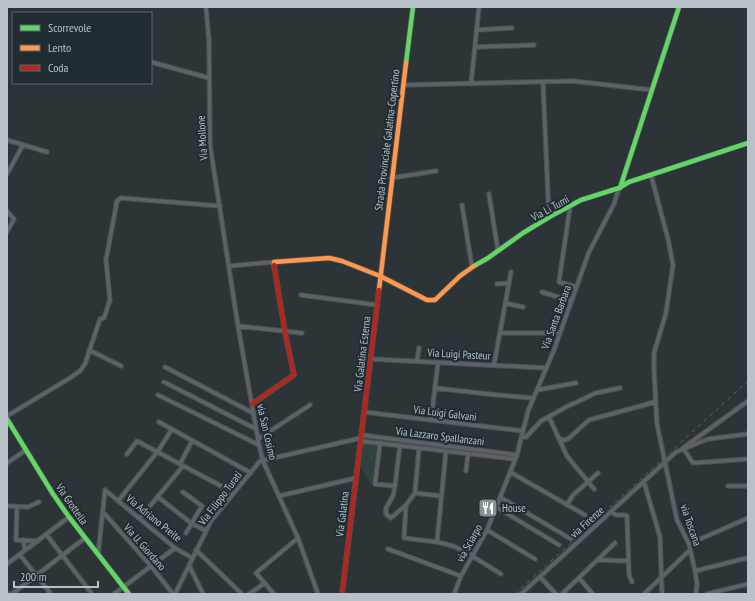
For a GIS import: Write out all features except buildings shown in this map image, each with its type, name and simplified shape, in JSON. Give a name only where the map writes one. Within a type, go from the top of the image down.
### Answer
[{"type":"street","name":"Via Mollone","points":[[206,7],[209,41],[210,145],[229,266]]},
{"type":"street","name":"Strada Provinciale Galatina-Copertino","points":[[380,276],[413,7]]},
{"type":"street","points":[[471,84],[480,7]]},
{"type":"street","points":[[620,188],[679,7]]},
{"type":"street","points":[[477,30],[512,28]]},
{"type":"street","points":[[475,48],[534,45]]},
{"type":"street","points":[[152,62],[209,78]]},
{"type":"street","points":[[403,85],[543,83],[573,81],[652,90]]},
{"type":"street","points":[[543,83],[549,217]]},
{"type":"street","points":[[7,140],[47,152]]},
{"type":"street","name":"Via Li Tumi","points":[[380,276],[427,300],[435,300],[460,276],[472,267],[549,217],[581,200],[620,188],[629,182],[748,143]]},
{"type":"street","points":[[7,174],[23,145]]},
{"type":"street","points":[[391,178],[436,171]]},
{"type":"street","name":"via Toscana","points":[[651,175],[668,239],[673,265],[666,314],[654,353],[657,424],[677,520],[689,544],[695,571],[696,594]]},
{"type":"street","name":"Via Santa Barbara","points":[[516,457],[528,410],[560,332],[589,252],[614,204],[620,188]]},
{"type":"street","points":[[489,194],[498,251]]},
{"type":"street","points":[[7,418],[80,371],[85,364],[100,320],[104,318],[110,300],[106,260],[117,201],[121,198],[220,206]]},
{"type":"street","points":[[462,205],[472,267]]},
{"type":"street","points":[[570,207],[559,282],[576,287]]},
{"type":"street","points":[[7,211],[14,219],[7,232]]},
{"type":"street","points":[[229,266],[329,258],[342,261],[380,276]]},
{"type":"street","points":[[252,404],[294,375],[285,332],[274,262]]},
{"type":"street","name":"via San Cosimo","points":[[229,266],[253,413],[263,461],[298,538],[318,594]]},
{"type":"street","points":[[494,365],[511,272]]},
{"type":"street","name":"Via Galatina Esterna","points":[[361,438],[380,276]]},
{"type":"street","points":[[497,284],[509,283]]},
{"type":"street","points":[[542,292],[571,301]]},
{"type":"street","points":[[301,295],[377,305]]},
{"type":"street","points":[[505,303],[523,307]]},
{"type":"street","points":[[238,326],[302,333]]},
{"type":"street","points":[[500,333],[560,332]]},
{"type":"street","points":[[417,361],[419,348]]},
{"type":"street","points":[[89,350],[121,366]]},
{"type":"street","name":"Via Luigi Pasteur","points":[[371,359],[546,368]]},
{"type":"street","points":[[431,420],[438,363]]},
{"type":"street","points":[[165,367],[253,413]]},
{"type":"street","points":[[164,382],[256,428]]},
{"type":"street","points":[[537,390],[576,383]]},
{"type":"street","points":[[435,388],[533,398]]},
{"type":"street","points":[[522,437],[526,437],[530,434],[542,420],[586,396],[620,388]]},
{"type":"street","points":[[158,395],[259,445]]},
{"type":"street","name":"via Firenze","points":[[521,594],[676,452],[748,401]]},
{"type":"street","points":[[559,439],[568,439],[589,420],[656,402]]},
{"type":"street","points":[[258,439],[310,405]]},
{"type":"street","name":"Via Luigi Galvani","points":[[364,412],[523,431]]},
{"type":"street","points":[[549,417],[567,456],[594,489]]},
{"type":"street","name":"Via Grottella","points":[[7,418],[69,517],[128,594]]},
{"type":"street","points":[[160,422],[250,473]]},
{"type":"street","points":[[118,501],[158,452],[172,429]]},
{"type":"street","points":[[748,434],[712,438],[683,448],[693,463],[748,459]]},
{"type":"street","points":[[702,435],[712,438]]},
{"type":"street","points":[[263,461],[361,438]]},
{"type":"street","name":"Via Lazzaro Spallanzani","points":[[361,438],[380,443],[419,448],[468,454],[516,457]]},
{"type":"street","name":"Via Lazzaro Spallanzani","points":[[361,438],[516,457]]},
{"type":"street","name":"Via Galatina","points":[[342,594],[361,438]]},
{"type":"street","points":[[128,454],[137,441],[234,493]]},
{"type":"street","points":[[140,518],[182,465],[192,441]]},
{"type":"street","points":[[380,443],[375,484],[395,486]]},
{"type":"street","points":[[400,445],[393,496],[386,508],[386,514],[391,518],[406,505],[415,493],[419,448]]},
{"type":"street","points":[[7,463],[26,450]]},
{"type":"street","points":[[437,542],[446,451]]},
{"type":"street","points":[[466,471],[468,454]]},
{"type":"street","name":"via Sciarpo","points":[[455,594],[461,576],[487,530],[516,457]]},
{"type":"street","name":"Via Filippo Turati","points":[[174,594],[206,531],[216,515],[260,461],[263,461]]},
{"type":"street","points":[[510,472],[585,515]]},
{"type":"street","points":[[567,505],[573,495],[598,474]]},
{"type":"street","points":[[279,496],[356,478]]},
{"type":"street","points":[[644,482],[660,537],[662,594]]},
{"type":"street","points":[[728,486],[748,486]]},
{"type":"street","name":"Via Adriano Preite","points":[[103,512],[105,490],[175,548],[192,558]]},
{"type":"street","points":[[183,492],[202,506],[186,533]]},
{"type":"street","points":[[415,493],[441,496]]},
{"type":"street","points":[[158,497],[191,523],[206,531]]},
{"type":"street","points":[[500,497],[571,539]]},
{"type":"street","points":[[7,506],[28,507],[39,502]]},
{"type":"street","points":[[406,505],[404,538],[437,542],[453,546],[473,555],[501,574]]},
{"type":"street","points":[[17,507],[16,540],[38,541]]},
{"type":"street","points":[[496,507],[559,545]]},
{"type":"street","points":[[98,555],[103,512]]},
{"type":"street","name":"Via U. Giordano","points":[[103,512],[174,594]]},
{"type":"street","points":[[611,512],[616,515],[627,516],[629,575],[632,582]]},
{"type":"street","points":[[7,564],[69,517]]},
{"type":"street","points":[[689,544],[748,518]]},
{"type":"street","points":[[487,530],[535,559]]},
{"type":"street","points":[[46,534],[92,594]]},
{"type":"street","points":[[12,594],[85,538]]},
{"type":"street","points":[[274,594],[256,573],[298,538]]},
{"type":"street","points":[[23,540],[25,550]]},
{"type":"street","points":[[562,594],[615,543]]},
{"type":"street","points":[[114,594],[175,548]]},
{"type":"street","points":[[388,549],[461,576]]},
{"type":"street","points":[[196,550],[242,594]]},
{"type":"street","points":[[644,594],[690,550]]},
{"type":"street","points":[[20,555],[51,594]]},
{"type":"street","points":[[695,571],[747,558],[748,560]]},
{"type":"street","points":[[599,560],[628,561]]},
{"type":"street","points":[[189,565],[203,594]]},
{"type":"street","points":[[540,577],[556,594]]},
{"type":"street","points":[[579,578],[594,594]]},
{"type":"street","points":[[249,594],[265,583]]},
{"type":"street","points":[[707,594],[748,584]]},
{"type":"street","points":[[256,589],[258,594]]},
{"type":"green space","points":[[364,443],[378,444],[376,448],[372,484],[360,465],[362,445]]},
{"type":"railway","points":[[515,594],[748,381]]},
{"type":"traffic: fast","points":[[406,63],[413,7]]},
{"type":"traffic: fast","points":[[620,188],[679,7]]},
{"type":"traffic: fast","points":[[474,266],[523,233],[581,200],[619,188],[629,182],[748,143]]},
{"type":"traffic: fast","points":[[7,419],[53,494],[69,517],[129,594]]},
{"type":"traffic: slow","points":[[379,290],[406,63]]},
{"type":"traffic: slow","points":[[274,265],[274,262],[329,258],[342,261],[380,276],[427,300],[435,300],[460,276],[474,266]]},
{"type":"traffic: jam","points":[[252,404],[294,375],[274,265]]},
{"type":"traffic: jam","points":[[342,594],[379,290]]},
{"type":"place","name":"House","points":[[488,508]]}]
